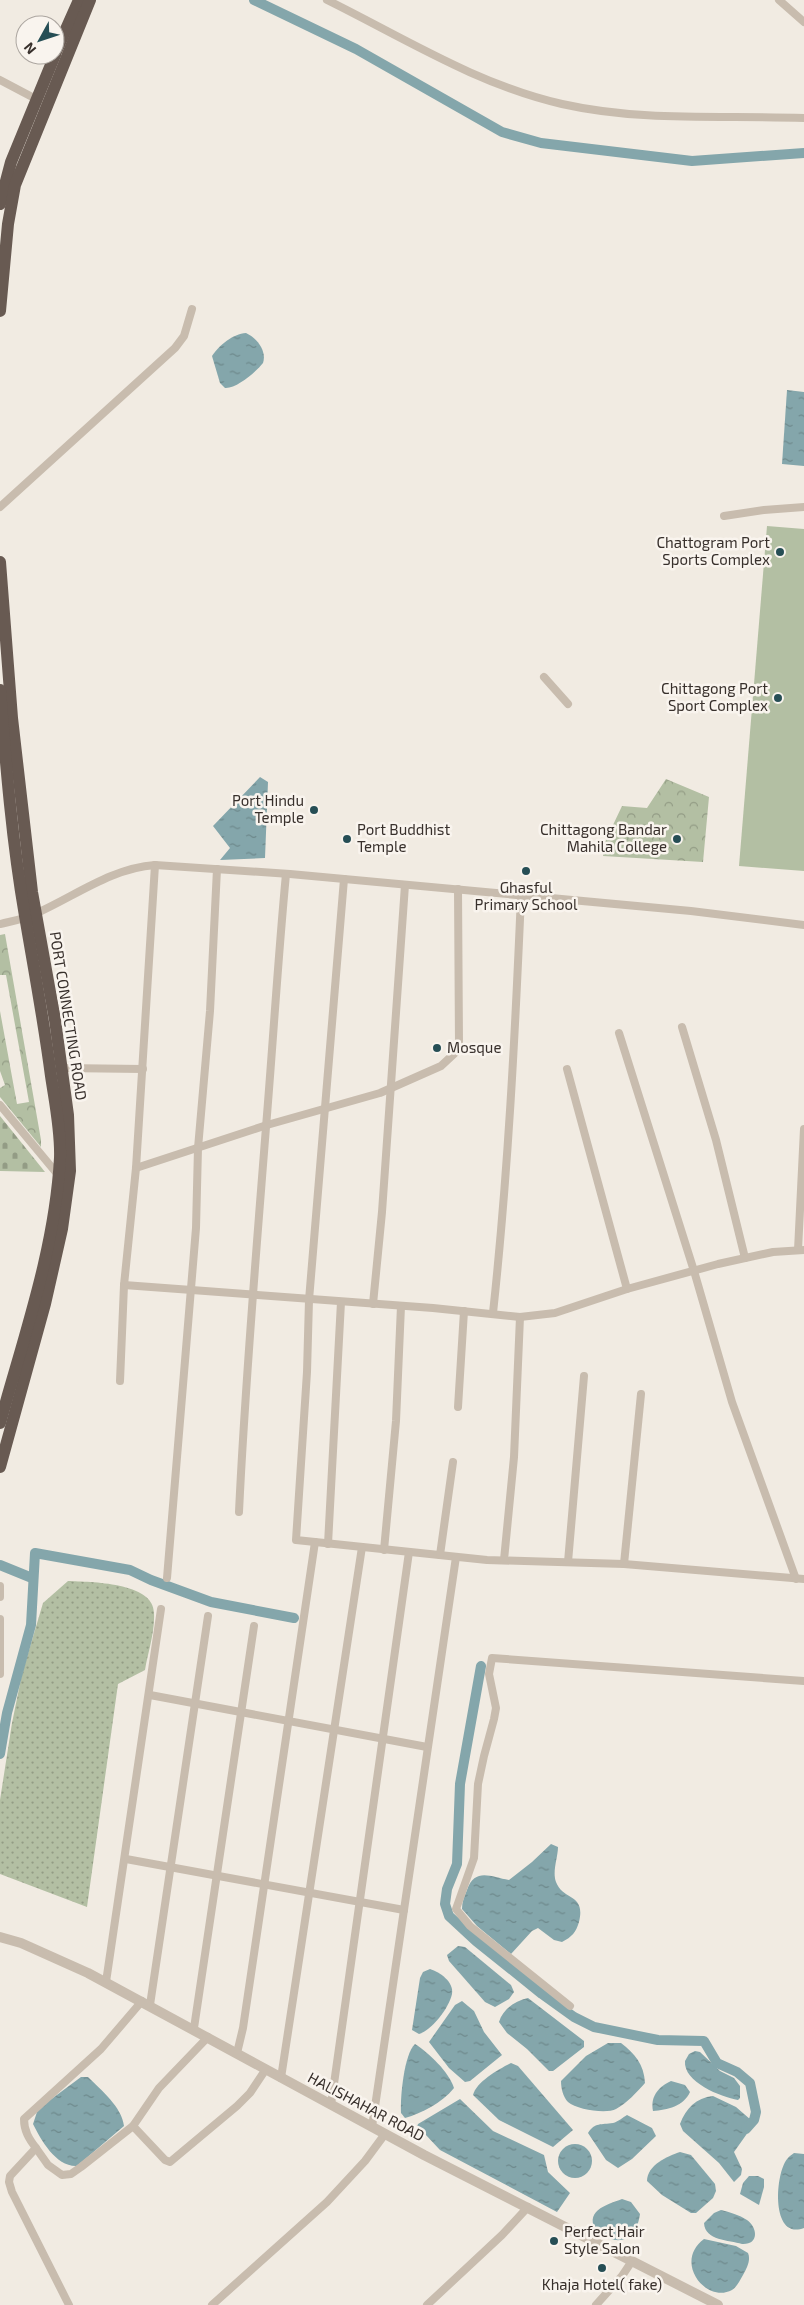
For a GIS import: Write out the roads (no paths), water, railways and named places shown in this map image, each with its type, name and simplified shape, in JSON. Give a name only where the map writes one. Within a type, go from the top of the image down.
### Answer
[{"type":"highway","points":[[65,32],[79,0]]},
{"type":"highway","points":[[0,311],[8,224],[14,185],[90,0]]},
{"type":"highway","points":[[0,204],[11,162],[51,65]]},
{"type":"highway","name":"PORT CONNECTING ROAD","points":[[0,562],[30,916],[56,1104],[60,1156],[58,1198],[52,1227],[28,1325],[0,1423]]},
{"type":"highway","name":"PORT CONNECTING ROAD","points":[[0,690],[12,832],[30,916],[50,990],[70,1143],[67,1199],[45,1304],[0,1468]]},
{"type":"street","points":[[327,0],[458,67],[506,86],[561,104],[664,117],[804,118]]},
{"type":"street","points":[[779,0],[803,20]]},
{"type":"street","points":[[0,80],[36,99]]},
{"type":"street","points":[[0,507],[175,348],[184,336],[192,309]]},
{"type":"street","points":[[724,516],[804,507]]},
{"type":"street","points":[[544,677],[568,704]]},
{"type":"street","points":[[120,1381],[124,1285],[136,1168],[155,865]]},
{"type":"street","points":[[0,924],[30,916],[118,873],[141,866],[155,865],[405,884],[691,911],[804,925]]},
{"type":"street","points":[[167,1578],[196,1228],[198,1148],[210,1011],[218,869]]},
{"type":"street","points":[[239,1512],[252,1295],[286,874]]},
{"type":"street","points":[[344,879],[309,1300],[307,1372],[296,1540],[456,1557],[624,1564],[800,1579],[732,1402],[694,1271],[619,1033]]},
{"type":"street","points":[[373,1304],[405,884]]},
{"type":"street","points":[[136,1168],[266,1124],[326,1109],[390,1089],[441,1066],[456,1052],[459,1044],[458,889]]},
{"type":"street","points":[[493,1313],[503,1215],[515,1049],[522,896]]},
{"type":"street","points":[[682,1027],[716,1140],[745,1258]]},
{"type":"street","points":[[61,1068],[143,1070]]},
{"type":"street","points":[[567,1069],[627,1289]]},
{"type":"street","points":[[0,1105],[58,1176]]},
{"type":"street","points":[[124,1285],[493,1313],[520,1317],[555,1313],[627,1289],[694,1271],[745,1258],[801,1250],[804,1130]]},
{"type":"street","points":[[328,1544],[341,1302]]},
{"type":"street","points":[[384,1550],[396,1421],[401,1306]]},
{"type":"street","points":[[458,1407],[464,1311]]},
{"type":"street","points":[[504,1560],[514,1467],[520,1317]]},
{"type":"street","points":[[568,1562],[584,1376]]},
{"type":"street","points":[[624,1564],[641,1394]]},
{"type":"street","points":[[440,1555],[453,1462]]},
{"type":"street","points":[[237,2053],[315,1542]]},
{"type":"street","points":[[282,2078],[362,1547]]},
{"type":"street","points":[[331,2105],[409,1552]]},
{"type":"street","points":[[372,2127],[456,1557]]},
{"type":"street","points":[[0,1586],[0,1597]]},
{"type":"street","points":[[106,1982],[126,1859],[162,1609]]},
{"type":"street","points":[[208,1616],[171,1868],[146,2003],[94,2056],[24,2119],[24,2126],[29,2138],[54,2171],[62,2175],[71,2174],[133,2126],[159,2088],[208,2036]]},
{"type":"street","points":[[0,1619],[0,1674]]},
{"type":"street","points":[[194,2028],[254,1626]]},
{"type":"street","points":[[570,2006],[470,1926],[456,1909],[474,1858],[478,1784],[495,1714],[489,1674],[492,1658],[804,1681]]},
{"type":"street","points":[[150,1695],[427,1746]]},
{"type":"street","points":[[126,1859],[404,1910]]},
{"type":"street","name":"HALISHAHAR ROAD","points":[[0,1936],[36,1949],[106,1982],[194,2028],[385,2134],[718,2305]]},
{"type":"street","points":[[133,2126],[164,2160],[170,2162],[237,2106],[250,2092],[266,2069]]},
{"type":"street","points":[[212,2305],[327,2202],[365,2161],[385,2134]]},
{"type":"street","points":[[36,2148],[16,2168],[10,2176],[9,2182],[69,2305]]},
{"type":"street","points":[[427,2305],[502,2235],[528,2207]]},
{"type":"street","points":[[596,2305],[622,2276],[632,2261]]},
{"type":"water","points":[[246,333],[260,345],[264,354],[263,363],[240,383],[230,388],[225,388],[220,383],[212,356],[227,341],[236,335]]},
{"type":"water","points":[[787,390],[804,392],[804,466],[782,464]]},
{"type":"water","points":[[260,777],[268,782],[265,858],[220,860],[230,848],[213,826]]},
{"type":"water","points":[[551,1844],[558,1847],[555,1869],[556,1882],[559,1888],[573,1898],[579,1906],[578,1926],[571,1936],[562,1942],[554,1940],[538,1928],[532,1931],[511,1954],[477,1926],[462,1909],[464,1897],[474,1878],[484,1875],[509,1880]]},
{"type":"water","points":[[458,1946],[465,1947],[511,1985],[514,1992],[509,1999],[495,2007],[485,2002],[449,1961],[447,1955]]},
{"type":"water","points":[[430,1969],[446,1978],[451,1985],[452,1994],[439,2018],[424,2032],[419,2034],[412,2030],[420,1978],[423,1972]]},
{"type":"water","points":[[528,1998],[584,2041],[584,2047],[553,2071],[549,2071],[527,2049],[507,2033],[499,2022],[503,2013],[510,2006]]},
{"type":"water","points":[[462,2001],[474,2011],[484,2032],[502,2055],[470,2081],[465,2082],[449,2068],[429,2042],[455,2005]]},
{"type":"water","points":[[608,2043],[621,2043],[631,2051],[641,2065],[645,2083],[628,2101],[616,2109],[606,2111],[592,2110],[572,2105],[565,2098],[561,2081],[586,2056]]},
{"type":"water","points":[[415,2044],[438,2063],[454,2088],[431,2107],[405,2118],[401,2113],[403,2077],[408,2057]]},
{"type":"water","points":[[695,2051],[700,2052],[720,2071],[734,2078],[740,2086],[740,2098],[738,2100],[713,2092],[690,2076],[686,2069],[685,2061],[689,2054]]},
{"type":"water","points":[[511,2063],[518,2066],[573,2130],[553,2147],[499,2120],[473,2095],[483,2081],[494,2072]]},
{"type":"water","points":[[81,2077],[88,2077],[110,2099],[119,2112],[124,2126],[77,2166],[62,2162],[56,2157],[45,2145],[33,2124],[38,2109]]},
{"type":"water","points":[[671,2081],[685,2085],[690,2092],[684,2101],[679,2104],[664,2110],[653,2111],[652,2106],[656,2093],[662,2086]]},
{"type":"water","points":[[713,2096],[736,2107],[751,2120],[751,2128],[734,2152],[742,2169],[741,2175],[734,2182],[719,2163],[683,2131],[680,2124],[685,2113],[692,2105],[702,2099]]},
{"type":"water","points":[[460,2099],[493,2131],[544,2155],[548,2172],[570,2193],[557,2212],[440,2150],[425,2134],[416,2129],[418,2124]]},
{"type":"water","points":[[627,2115],[652,2128],[656,2136],[632,2159],[618,2168],[606,2160],[588,2133],[596,2126],[615,2122]]},
{"type":"water","points":[[575,2144],[582,2145],[587,2149],[591,2154],[591,2168],[587,2173],[582,2177],[575,2178],[568,2177],[563,2173],[559,2168],[558,2161],[559,2154],[563,2149],[568,2145]]},
{"type":"water","points":[[680,2152],[691,2155],[715,2184],[716,2191],[713,2198],[696,2213],[691,2213],[662,2195],[647,2181],[650,2170],[654,2166]]},
{"type":"water","points":[[794,2153],[804,2154],[804,2228],[793,2229],[785,2224],[781,2215],[778,2203],[778,2189],[784,2165],[788,2157]]},
{"type":"water","points":[[749,2176],[758,2176],[764,2179],[764,2187],[759,2205],[740,2194],[743,2183]]},
{"type":"water","points":[[622,2199],[631,2202],[640,2214],[635,2230],[626,2239],[620,2240],[606,2238],[598,2234],[594,2226],[594,2214],[603,2207]]},
{"type":"water","points":[[721,2210],[738,2215],[751,2223],[755,2231],[752,2242],[742,2244],[719,2239],[705,2229],[704,2223],[714,2213]]},
{"type":"water","points":[[704,2239],[736,2246],[748,2253],[747,2267],[732,2290],[722,2293],[712,2291],[704,2286],[692,2269],[695,2248]]},
{"type":"waterway","points":[[254,0],[356,49],[502,132],[541,143],[692,161],[804,153]]},
{"type":"waterway","points":[[0,1754],[7,1713],[31,1625],[35,1553],[130,1570],[151,1580],[211,1602],[294,1618]]},
{"type":"waterway","points":[[0,1565],[32,1578]]},
{"type":"waterway","points":[[481,1666],[460,1784],[457,1864],[447,1889],[445,1904],[449,1916],[476,1941],[542,1994],[574,2017],[594,2027],[658,2040],[704,2041],[717,2063],[737,2072],[750,2083],[756,2112],[754,2120],[746,2129]]},
{"type":"place","name":"Chattogram Port Sports Complex","points":[[780,552]]},
{"type":"place","name":"Chittagong Port Sport Complex","points":[[778,698]]},
{"type":"place","name":"Port Hindu Temple","points":[[314,810]]},
{"type":"place","name":"Port Buddhist Temple","points":[[347,839]]},
{"type":"place","name":"Chittagong Bandar Mahila College","points":[[677,839]]},
{"type":"place","name":"Ghasful Primary School","points":[[526,871]]},
{"type":"place","name":"Mosque","points":[[437,1048]]},
{"type":"place","name":"Perfect Hair Style Salon","points":[[554,2241]]},
{"type":"place","name":"Khaja Hotel( fake)","points":[[602,2268]]}]
